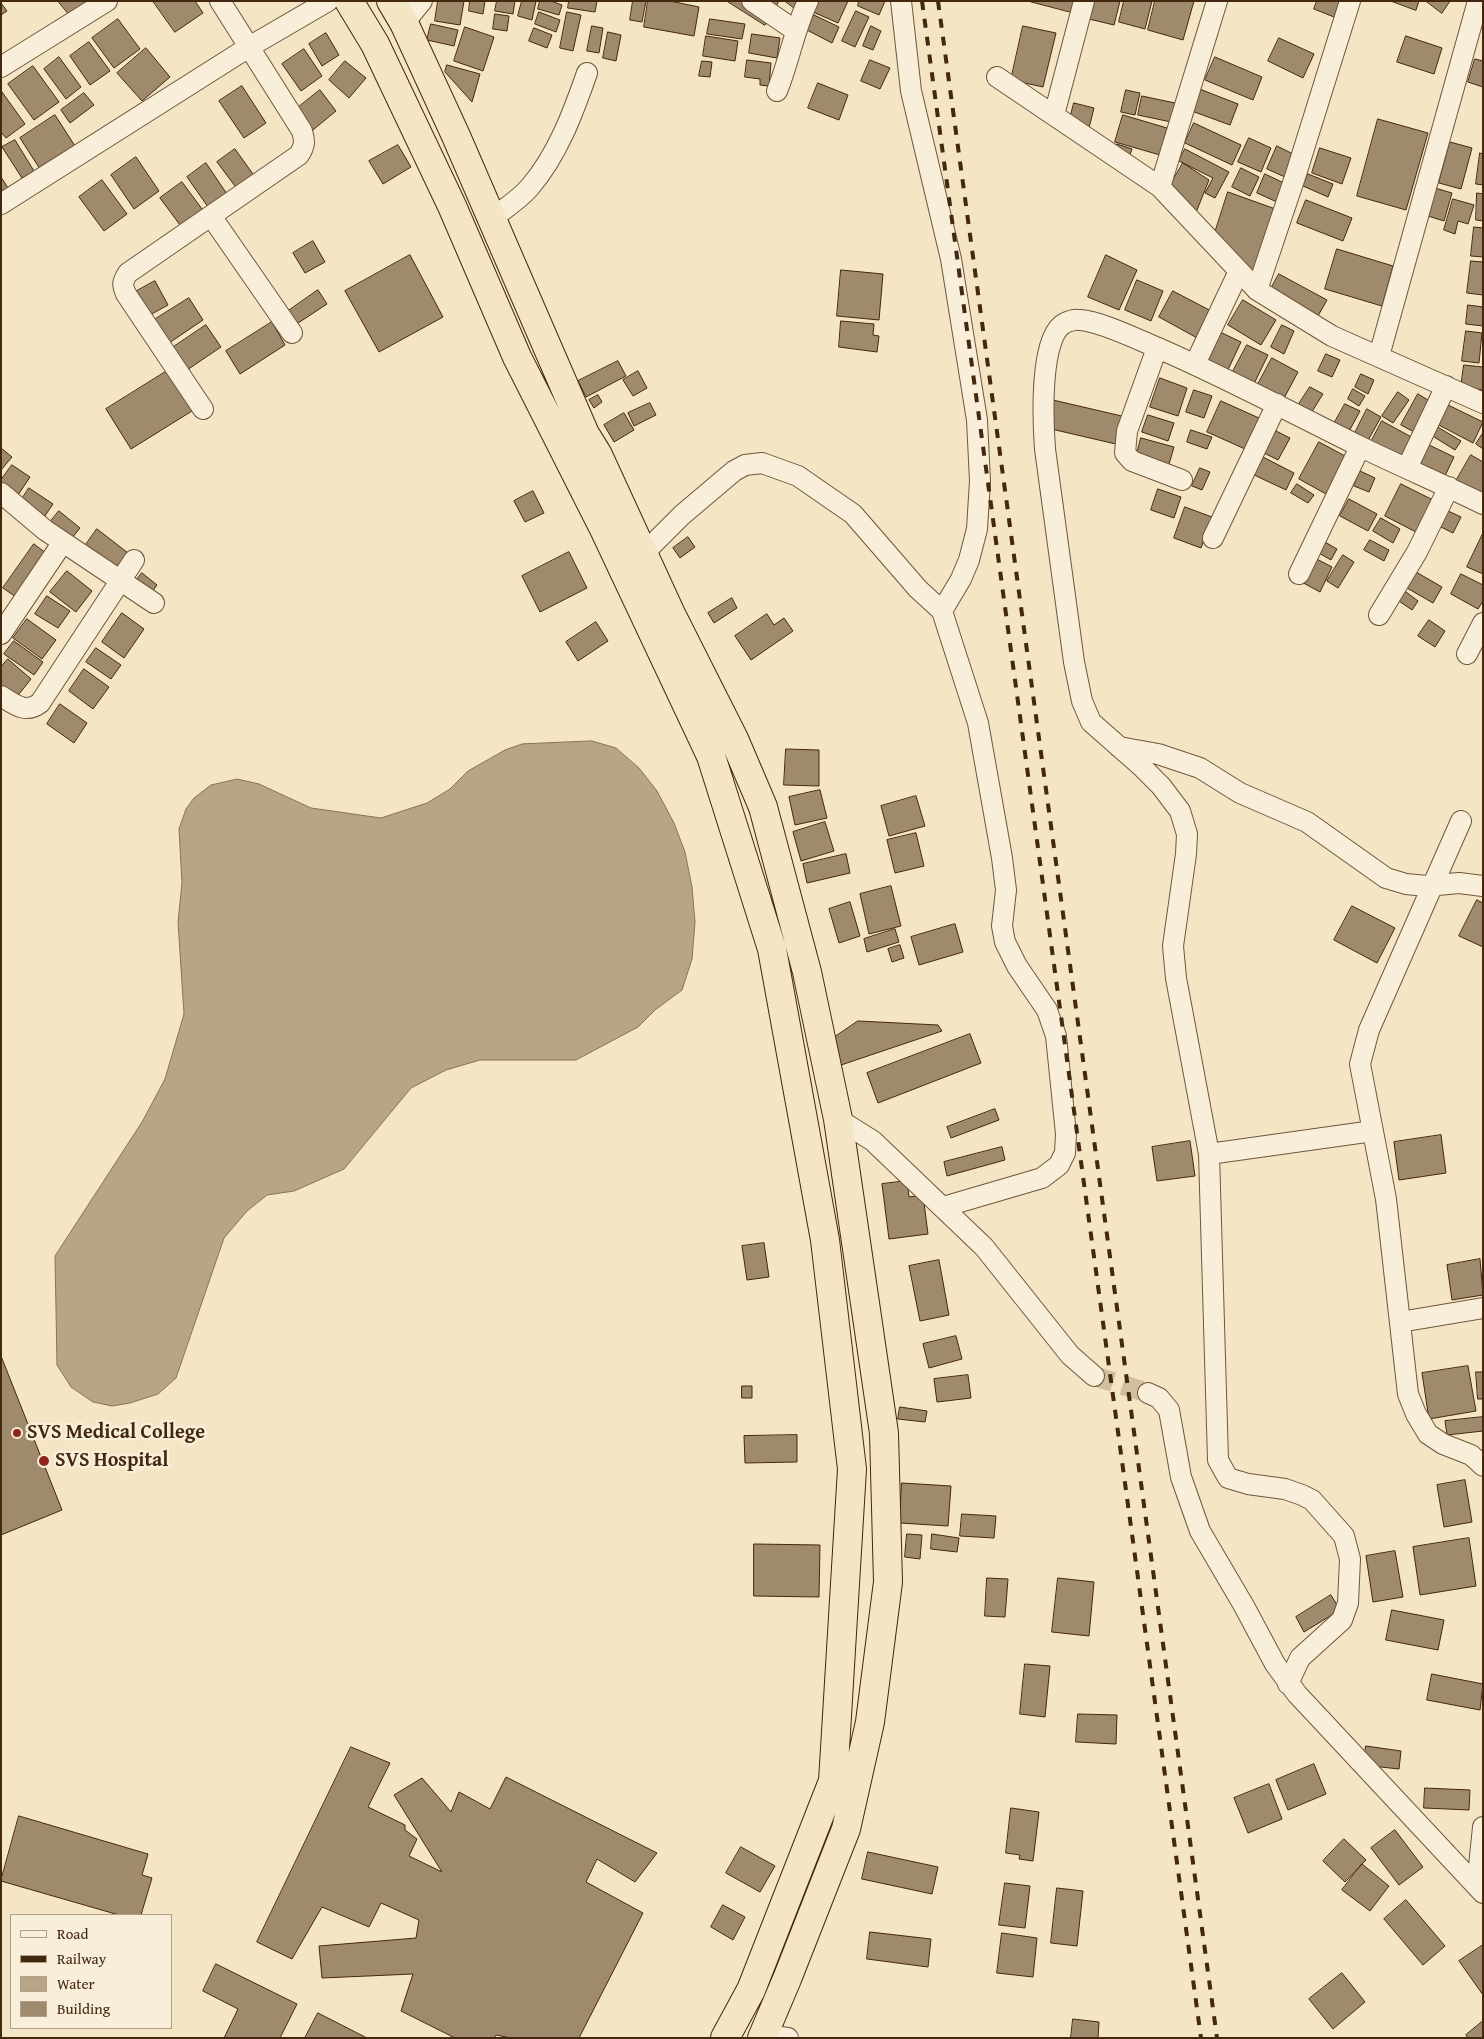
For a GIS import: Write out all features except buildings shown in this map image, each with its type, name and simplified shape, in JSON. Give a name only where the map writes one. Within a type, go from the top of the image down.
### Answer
[{"type":"highway","points":[[349,1],[375,44],[452,206],[517,357],[605,531],[711,756],[772,949],[825,1240],[852,1469],[833,1780],[751,1990],[725,2038]]},
{"type":"highway","points":[[398,12],[456,136],[584,434],[598,455],[643,554],[734,739],[763,807],[807,972],[838,1119],[884,1433],[888,1582],[870,1722],[846,1828],[787,1980],[771,2037]]},
{"type":"street","points":[[1,67],[107,1]]},
{"type":"street","points":[[203,409],[126,294],[122,284],[128,273],[300,155],[304,148],[305,140],[302,131],[220,1]]},
{"type":"street","points":[[1,204],[249,47],[328,1]]},
{"type":"street","points":[[398,12],[422,1]]},
{"type":"street","points":[[752,1],[796,31]]},
{"type":"street","points":[[776,91],[808,1]]},
{"type":"street","points":[[901,1],[911,91],[951,258],[977,420],[980,481],[977,529],[969,560],[961,579],[942,610]]},
{"type":"street","points":[[1054,115],[1084,1]]},
{"type":"street","points":[[1160,187],[1217,1]]},
{"type":"street","points":[[1257,290],[1296,174],[1350,1]]},
{"type":"street","points":[[1379,356],[1478,1]]},
{"type":"street","points":[[491,219],[516,201],[529,188],[546,165],[560,141],[587,73]]},
{"type":"street","points":[[997,77],[1160,187],[1257,290],[1332,336],[1483,403]]},
{"type":"street","points":[[211,216],[292,333]]},
{"type":"street","points":[[1195,364],[1239,272]]},
{"type":"street","points":[[1288,1684],[1300,1658],[1342,1620],[1348,1603],[1350,1559],[1344,1536],[1312,1500],[1285,1489],[1248,1484],[1228,1478],[1218,1460],[1209,1154],[1176,978],[1173,946],[1187,834],[1180,811],[1161,786],[1091,722],[1082,701],[1074,662],[1045,449],[1043,413],[1046,374],[1049,346],[1055,330],[1066,322],[1078,319],[1124,334],[1195,364],[1360,447],[1483,504]]},
{"type":"street","points":[[1158,348],[1127,431],[1125,453],[1132,461],[1182,480]]},
{"type":"street","points":[[1407,468],[1446,386]]},
{"type":"street","points":[[1212,538],[1277,404]]},
{"type":"street","points":[[1299,574],[1360,447]]},
{"type":"street","points":[[643,554],[682,515],[734,471],[745,465],[762,463],[798,476],[853,514],[918,589],[942,610],[978,723],[1006,890],[1002,926],[1006,942],[1017,966],[1047,1010],[1056,1036],[1066,1134],[1065,1153],[1059,1165],[1042,1178],[943,1207]]},
{"type":"street","points":[[1379,615],[1417,552],[1449,487]]},
{"type":"street","points":[[1,493],[45,530],[154,603]]},
{"type":"street","points":[[1,634],[63,542]]},
{"type":"street","points":[[1,696],[21,708],[34,708],[40,703],[134,560]]},
{"type":"street","points":[[1467,654],[1483,623]]},
{"type":"street","points":[[1117,746],[1158,754],[1200,768],[1240,794],[1307,822],[1386,878],[1406,884],[1433,885],[1447,883],[1483,886]]},
{"type":"street","points":[[1461,821],[1368,1030],[1360,1064],[1386,1199],[1408,1394],[1416,1414],[1428,1434],[1443,1444],[1472,1455],[1483,1466]]},
{"type":"street","points":[[838,1119],[873,1141],[984,1247],[1070,1355],[1094,1376]]},
{"type":"street","points":[[1209,1154],[1373,1131]]},
{"type":"street","points":[[1400,1322],[1483,1308]]},
{"type":"street","points":[[1148,1393],[1159,1398],[1169,1410],[1181,1477],[1200,1531],[1288,1684],[1480,1890]]},
{"type":"street","points":[[1480,1890],[1483,1827]]},
{"type":"water","points":[[592,741],[616,748],[639,768],[657,791],[674,823],[685,852],[692,887],[695,922],[692,959],[682,990],[655,1010],[638,1027],[576,1060],[480,1060],[446,1070],[411,1088],[344,1169],[294,1191],[267,1195],[247,1211],[224,1238],[176,1378],[158,1394],[130,1403],[112,1406],[93,1402],[71,1387],[57,1365],[55,1256],[142,1122],[165,1079],[184,1014],[178,922],[182,883],[179,829],[186,809],[194,798],[211,785],[237,779],[259,784],[311,808],[381,818],[427,803],[450,789],[468,771],[505,750],[522,744]]},
{"type":"tunnel","points":[[1094,1376],[1148,1393]]},
{"type":"railway","points":[[922,1],[1201,2038]]},
{"type":"railway","points":[[938,1],[1217,2038]]},
{"type":"place","name":"SVS Medical College","points":[[17,1433]]},
{"type":"place","name":"SVS Hospital","points":[[44,1461]]}]
